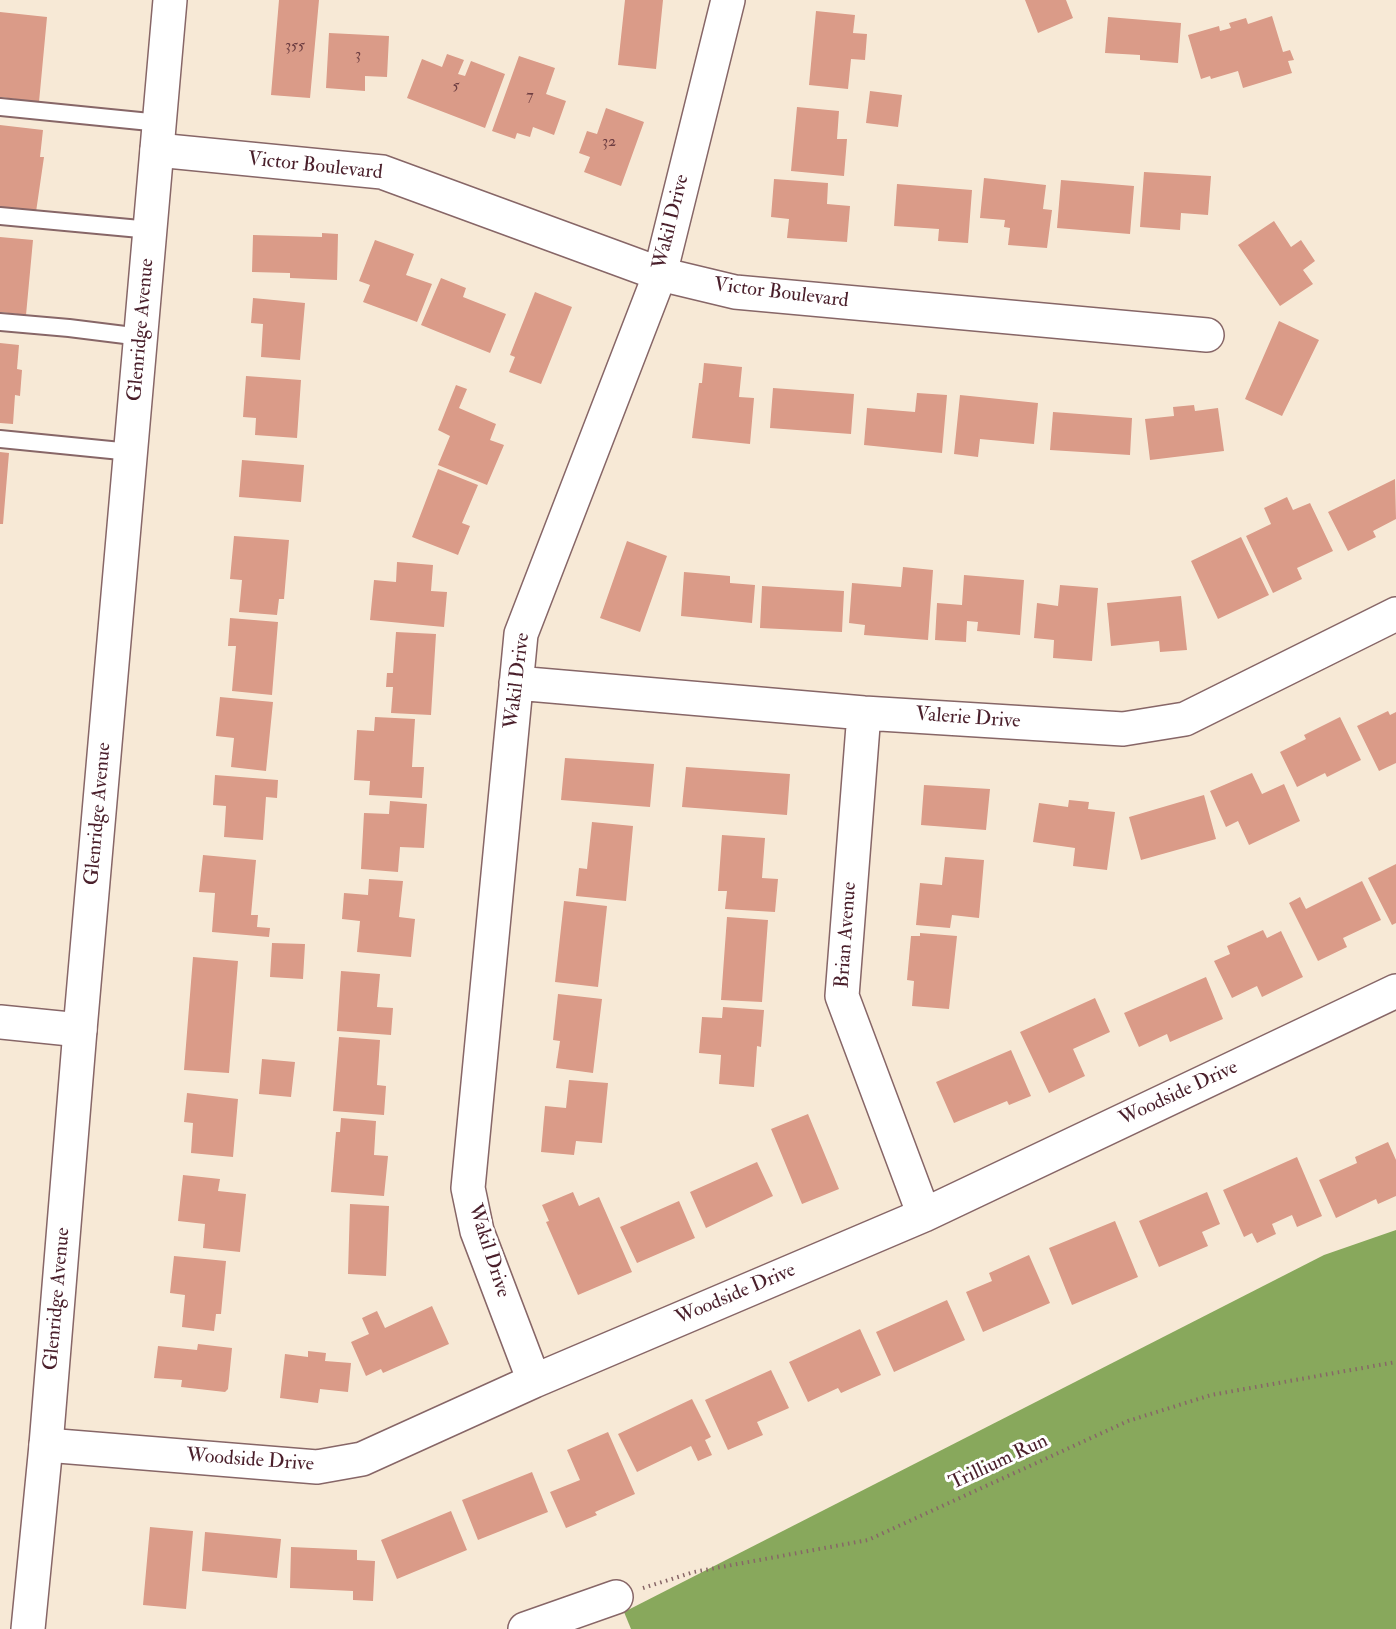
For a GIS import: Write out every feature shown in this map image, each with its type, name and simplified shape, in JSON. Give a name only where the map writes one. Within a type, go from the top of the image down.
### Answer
[{"type":"street","name":"Glenridge Avenue","points":[[28,1629],[46,1445],[170,0]]},
{"type":"street","name":"Wakil Drive","points":[[534,1381],[477,1232],[468,1188],[521,634],[660,274],[728,0]]},
{"type":"street","name":"Victor Boulevard","points":[[159,137],[382,172],[660,274],[735,292],[1207,335]]},
{"type":"street","name":"Valerie Drive","points":[[516,683],[864,712],[1123,729],[1185,719],[1396,615]]},
{"type":"street","name":"Brian Avenue","points":[[864,712],[842,996],[924,1215]]},
{"type":"street","name":"Woodside Drive","points":[[46,1445],[317,1467],[362,1459],[534,1381],[924,1215],[1396,991]]},
{"type":"street","points":[[0,1022],[80,1030]]},
{"type":"street","points":[[525,1629],[616,1597]]},
{"type":"lane","points":[[0,107],[159,137]]},
{"type":"lane","points":[[0,216],[151,230]]},
{"type":"lane","points":[[0,322],[141,337]]},
{"type":"lane","points":[[0,439],[131,452]]},
{"type":"path","name":"Trillium Run","points":[[616,1597],[694,1572],[868,1540],[1128,1421],[1211,1395],[1396,1362]]},
{"type":"green space","points":[[1396,1230],[1396,1629],[631,1629],[624,1612],[1324,1255]]},
{"type":"building","points":[[279,0],[319,0],[310,98],[271,95]]},
{"type":"building","points":[[625,0],[663,0],[656,69],[618,65]]},
{"type":"building","points":[[1025,0],[1066,0],[1073,18],[1038,33]]},
{"type":"building","points":[[816,11],[855,15],[853,33],[867,34],[865,60],[851,59],[848,89],[809,85]]},
{"type":"building","points":[[0,12],[47,17],[39,102],[0,97]]},
{"type":"building","points":[[1272,16],[1283,52],[1290,50],[1294,60],[1288,61],[1292,73],[1243,88],[1238,71],[1211,79],[1210,76],[1201,79],[1188,35],[1219,26],[1220,31],[1231,28],[1229,23],[1246,18],[1248,24]]},
{"type":"building","points":[[1108,17],[1181,23],[1178,63],[1140,60],[1140,55],[1105,53]]},
{"type":"building","points":[[329,33],[389,36],[387,77],[365,76],[365,91],[326,88]]},
{"type":"building","points":[[447,54],[464,60],[458,74],[465,76],[471,61],[505,74],[485,128],[407,98],[422,59],[442,67]]},
{"type":"building","points":[[519,56],[555,68],[546,94],[566,101],[554,135],[533,127],[530,137],[517,133],[515,139],[492,131]]},
{"type":"building","points":[[870,91],[902,95],[898,127],[866,123]]},
{"type":"building","points":[[797,107],[839,111],[837,139],[847,139],[844,176],[791,171]]},
{"type":"building","points":[[606,108],[644,122],[621,186],[584,172],[590,157],[579,153],[587,131],[597,134]]},
{"type":"building","points":[[0,125],[43,130],[40,157],[44,157],[36,212],[0,208]]},
{"type":"building","points":[[1144,172],[1211,176],[1208,215],[1181,213],[1180,230],[1140,227]]},
{"type":"building","points":[[984,178],[1046,185],[1043,209],[1052,210],[1047,248],[1008,245],[1010,228],[1004,227],[1005,220],[980,218]]},
{"type":"building","points":[[774,179],[828,183],[827,204],[850,206],[847,242],[787,238],[789,219],[771,217]]},
{"type":"building","points":[[1061,180],[1134,186],[1130,234],[1057,228]]},
{"type":"building","points":[[897,184],[972,190],[968,243],[938,241],[939,229],[894,226]]},
{"type":"building","points":[[1274,221],[1291,247],[1301,240],[1315,261],[1303,270],[1313,284],[1280,306],[1238,245]]},
{"type":"building","points":[[322,233],[338,234],[337,280],[290,278],[290,273],[252,272],[253,235],[322,237]]},
{"type":"building","points":[[0,237],[33,240],[26,315],[0,312]]},
{"type":"building","points":[[375,240],[414,254],[406,275],[432,284],[417,322],[363,302],[370,285],[359,281]]},
{"type":"building","points":[[441,278],[466,288],[463,297],[506,314],[490,353],[421,325]]},
{"type":"building","points":[[535,292],[572,307],[541,384],[509,372],[515,357],[510,355]]},
{"type":"building","points":[[253,298],[305,303],[300,360],[261,357],[263,324],[251,323]]},
{"type":"building","points":[[1279,321],[1319,340],[1282,416],[1245,399]]},
{"type":"building","points":[[0,343],[19,345],[17,369],[22,370],[20,396],[15,395],[13,424],[0,423]]},
{"type":"building","points":[[704,363],[742,367],[739,397],[754,398],[750,444],[692,438]]},
{"type":"building","points":[[246,376],[301,380],[297,438],[255,435],[256,418],[243,417]]},
{"type":"building","points":[[456,385],[467,389],[459,408],[496,424],[490,440],[504,445],[487,485],[438,465],[450,436],[438,430]]},
{"type":"building","points":[[773,388],[854,394],[851,434],[770,428]]},
{"type":"building","points":[[917,393],[947,395],[942,453],[864,445],[867,408],[915,412]]},
{"type":"building","points":[[960,395],[1038,403],[1034,444],[980,439],[978,457],[954,454]]},
{"type":"building","points":[[1194,405],[1195,411],[1218,408],[1224,451],[1150,460],[1145,419],[1174,416],[1173,407]]},
{"type":"building","points":[[1053,412],[1132,418],[1130,455],[1050,450]]},
{"type":"building","points":[[0,452],[9,453],[3,524],[0,524]]},
{"type":"building","points":[[242,460],[304,465],[301,502],[239,497]]},
{"type":"building","points":[[438,469],[478,485],[462,523],[470,526],[458,555],[412,537]]},
{"type":"building","points":[[1395,479],[1396,519],[1373,531],[1376,537],[1348,551],[1328,512]]},
{"type":"building","points":[[1287,497],[1293,510],[1310,503],[1333,551],[1297,568],[1302,579],[1273,593],[1246,536],[1271,524],[1264,508]]},
{"type":"building","points":[[234,536],[289,540],[284,599],[279,599],[277,615],[239,612],[242,580],[230,579]]},
{"type":"building","points":[[1241,537],[1269,595],[1218,619],[1191,561]]},
{"type":"building","points":[[627,541],[667,556],[640,632],[600,618]]},
{"type":"building","points":[[397,562],[433,565],[431,591],[447,592],[444,627],[370,620],[374,580],[396,582]]},
{"type":"building","points":[[903,567],[933,570],[928,640],[864,635],[865,625],[849,623],[852,583],[901,587]]},
{"type":"building","points":[[684,572],[730,576],[730,583],[755,585],[752,623],[681,616]]},
{"type":"building","points":[[964,575],[1024,580],[1020,635],[977,631],[978,622],[967,621],[966,642],[935,640],[937,603],[962,605]]},
{"type":"building","points":[[1060,585],[1098,588],[1092,661],[1053,658],[1054,640],[1034,638],[1037,603],[1058,606]]},
{"type":"building","points":[[762,586],[844,591],[842,632],[760,628]]},
{"type":"building","points":[[1181,596],[1187,650],[1160,652],[1159,641],[1111,646],[1107,603]]},
{"type":"building","points":[[230,618],[278,622],[272,695],[232,691],[236,646],[228,646]]},
{"type":"building","points":[[396,632],[436,634],[431,715],[391,713],[393,687],[386,687],[387,673],[393,673]]},
{"type":"building","points":[[220,697],[273,702],[266,771],[231,767],[234,738],[216,736]]},
{"type":"building","points":[[1388,711],[1390,715],[1396,712],[1396,763],[1379,771],[1357,726]]},
{"type":"building","points":[[375,717],[415,719],[412,767],[424,767],[422,798],[369,795],[370,781],[354,780],[357,730],[374,731]]},
{"type":"building","points":[[1340,717],[1361,760],[1327,777],[1325,773],[1297,787],[1280,752],[1306,739],[1304,735]]},
{"type":"building","points":[[565,758],[654,764],[650,807],[561,800]]},
{"type":"building","points":[[686,767],[790,774],[787,815],[682,807]]},
{"type":"building","points":[[1252,773],[1262,794],[1284,784],[1300,821],[1249,845],[1238,821],[1226,827],[1210,791]]},
{"type":"building","points":[[215,775],[278,780],[277,798],[266,797],[263,840],[224,837],[226,806],[213,805]]},
{"type":"building","points":[[924,785],[990,789],[986,830],[921,825]]},
{"type":"building","points":[[1204,795],[1216,839],[1141,860],[1129,817]]},
{"type":"building","points":[[1069,800],[1089,802],[1088,809],[1115,812],[1107,870],[1073,866],[1075,848],[1033,842],[1039,803],[1068,807]]},
{"type":"building","points":[[390,801],[427,804],[424,848],[400,847],[398,872],[361,869],[364,813],[389,814]]},
{"type":"building","points":[[592,822],[633,826],[626,901],[576,896],[579,868],[587,869]]},
{"type":"building","points":[[722,835],[765,838],[762,878],[778,879],[775,912],[725,909],[727,891],[718,891]]},
{"type":"building","points":[[203,855],[256,860],[251,915],[258,915],[257,927],[270,928],[269,937],[212,932],[215,893],[199,892]]},
{"type":"building","points":[[945,857],[984,860],[979,918],[952,915],[950,928],[916,925],[920,883],[942,885]]},
{"type":"building","points":[[1396,864],[1396,923],[1392,925],[1368,878]]},
{"type":"building","points":[[369,879],[403,881],[399,917],[415,919],[411,957],[357,952],[360,921],[342,919],[344,893],[368,895]]},
{"type":"building","points":[[1362,881],[1381,920],[1343,938],[1347,947],[1318,961],[1289,903],[1300,897],[1306,909]]},
{"type":"building","points":[[564,901],[607,906],[598,987],[555,982]]},
{"type":"building","points":[[727,917],[768,920],[762,1002],[721,1000]]},
{"type":"building","points":[[1263,930],[1267,938],[1281,931],[1303,977],[1262,997],[1257,986],[1232,998],[1214,961],[1230,954],[1227,946]]},
{"type":"building","points":[[920,933],[957,936],[949,1009],[912,1006],[914,981],[907,980],[911,936],[920,936]]},
{"type":"building","points":[[272,943],[305,944],[303,979],[270,977]]},
{"type":"building","points":[[193,957],[238,961],[229,1073],[184,1070]]},
{"type":"building","points":[[341,971],[380,974],[377,1007],[393,1008],[391,1035],[337,1031]]},
{"type":"building","points":[[1206,977],[1223,1019],[1170,1042],[1167,1034],[1139,1047],[1124,1013]]},
{"type":"building","points":[[558,994],[602,999],[593,1073],[556,1068],[560,1041],[553,1040]]},
{"type":"building","points":[[1095,998],[1110,1032],[1073,1049],[1085,1076],[1049,1093],[1020,1032]]},
{"type":"building","points":[[723,1007],[764,1010],[761,1047],[757,1046],[754,1087],[719,1084],[721,1055],[699,1053],[702,1017],[722,1018]]},
{"type":"building","points":[[339,1037],[380,1040],[377,1085],[386,1086],[384,1115],[333,1111]]},
{"type":"building","points":[[1011,1050],[1031,1096],[1009,1105],[1007,1101],[954,1123],[936,1082]]},
{"type":"building","points":[[262,1059],[295,1062],[291,1097],[259,1094]]},
{"type":"building","points":[[569,1080],[608,1083],[602,1143],[576,1141],[574,1155],[541,1152],[545,1106],[566,1108]]},
{"type":"building","points":[[187,1093],[238,1099],[233,1157],[191,1153],[193,1123],[184,1122]]},
{"type":"building","points":[[808,1114],[839,1189],[802,1204],[771,1129]]},
{"type":"building","points":[[341,1118],[376,1121],[374,1155],[388,1156],[384,1196],[331,1192],[336,1132],[340,1132]]},
{"type":"building","points":[[1388,1142],[1396,1160],[1396,1196],[1378,1204],[1376,1199],[1336,1218],[1319,1180],[1357,1163],[1355,1157]]},
{"type":"building","points":[[1297,1157],[1322,1216],[1297,1227],[1292,1215],[1272,1224],[1276,1234],[1257,1243],[1252,1233],[1244,1237],[1223,1190]]},
{"type":"building","points":[[757,1162],[773,1196],[706,1228],[690,1192]]},
{"type":"building","points":[[183,1175],[220,1179],[218,1191],[246,1194],[240,1252],[203,1248],[205,1224],[178,1221]]},
{"type":"building","points":[[573,1192],[579,1206],[599,1197],[632,1272],[578,1295],[546,1222],[549,1221],[542,1205]]},
{"type":"building","points":[[1207,1192],[1220,1224],[1202,1232],[1208,1246],[1159,1267],[1139,1221]]},
{"type":"building","points":[[679,1201],[695,1238],[637,1263],[620,1227]]},
{"type":"building","points":[[350,1204],[389,1206],[386,1276],[348,1274]]},
{"type":"building","points":[[1115,1221],[1138,1277],[1072,1305],[1049,1248]]},
{"type":"building","points":[[1029,1255],[1050,1303],[983,1332],[966,1292],[992,1281],[989,1273]]},
{"type":"building","points":[[174,1256],[226,1261],[221,1314],[216,1314],[214,1331],[182,1327],[185,1295],[170,1293]]},
{"type":"building","points":[[947,1300],[965,1340],[894,1372],[876,1332]]},
{"type":"building","points":[[432,1306],[449,1344],[383,1373],[381,1369],[366,1376],[351,1342],[369,1334],[362,1318],[377,1311],[385,1328]]},
{"type":"building","points":[[860,1329],[881,1375],[841,1393],[838,1388],[808,1402],[789,1362]]},
{"type":"building","points":[[198,1344],[232,1348],[228,1389],[225,1392],[181,1387],[182,1380],[154,1378],[158,1346],[197,1350]]},
{"type":"building","points":[[308,1351],[326,1353],[325,1361],[351,1363],[348,1392],[320,1389],[318,1403],[280,1398],[285,1354],[308,1357]]},
{"type":"building","points":[[771,1370],[789,1408],[757,1422],[763,1435],[728,1450],[705,1400]]},
{"type":"building","points":[[692,1399],[711,1437],[705,1440],[712,1455],[698,1461],[691,1446],[637,1472],[618,1434]]},
{"type":"building","points":[[608,1432],[635,1494],[595,1512],[597,1515],[566,1528],[550,1492],[580,1480],[567,1450]]},
{"type":"building","points":[[532,1472],[548,1512],[478,1540],[462,1500]]},
{"type":"building","points":[[451,1511],[467,1550],[397,1579],[381,1540]]},
{"type":"building","points":[[150,1527],[193,1531],[186,1609],[143,1605]]},
{"type":"building","points":[[205,1532],[281,1539],[277,1578],[202,1571]]},
{"type":"building","points":[[291,1547],[357,1550],[357,1560],[375,1561],[373,1601],[353,1600],[353,1591],[290,1588]]}]
